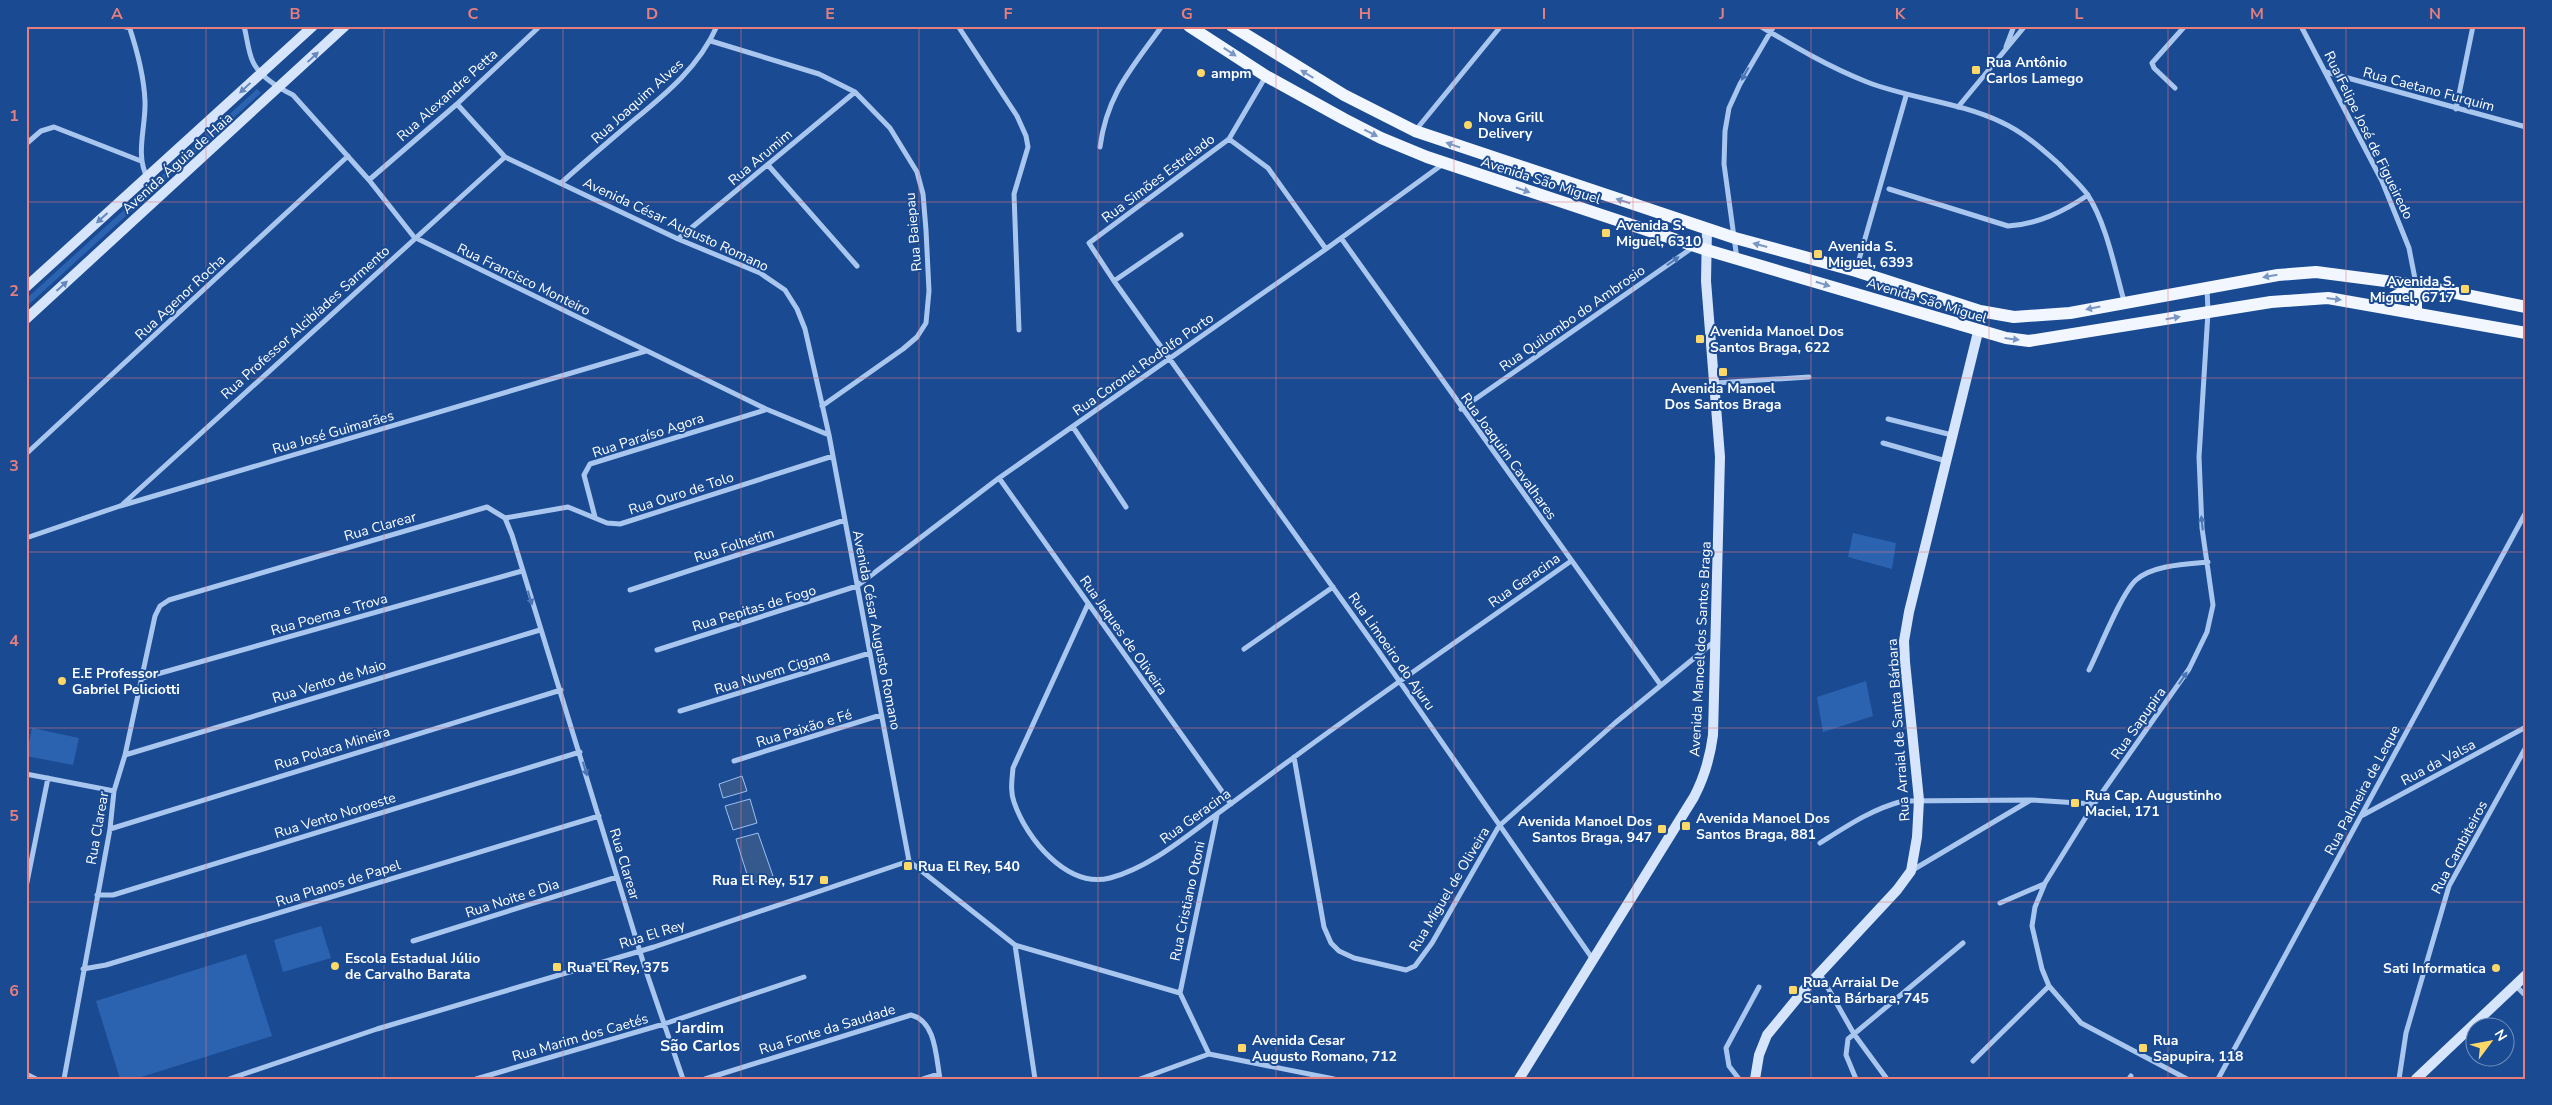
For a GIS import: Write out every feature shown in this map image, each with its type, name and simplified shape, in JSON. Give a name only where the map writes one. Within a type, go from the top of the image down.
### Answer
[{"type":"main road","name":"Avenida São Miguel","points":[[1188,26],[1266,76],[1381,138],[1444,163],[1701,248],[1978,332],[2029,341],[2271,302],[2328,298],[2526,333]]},
{"type":"main road","name":"Avenida São Miguel","points":[[1232,26],[1344,95],[1415,131],[1735,238],[1856,271],[1980,311],[2014,317],[2070,313],[2124,301],[2278,274],[2316,272],[2416,285],[2526,307]]},
{"type":"main road","points":[[2378,306],[2416,285],[2416,314]]},
{"type":"street","points":[[122,26],[129,27],[142,76],[145,103],[140,161],[147,177]]},
{"type":"street","points":[[244,26],[253,62],[262,73]]},
{"type":"street","name":"Avenida Águia de Haia","points":[[26,287],[312,26]]},
{"type":"street","name":"Avenida Águia de Haia","points":[[26,319],[280,88],[345,26]]},
{"type":"street","name":"Rua Alexandre Petta","points":[[369,180],[456,104],[540,26]]},
{"type":"street","name":"Rua Joaquim Alves","points":[[561,182],[669,91],[692,68],[711,41],[717,26]]},
{"type":"street","points":[[958,26],[1017,116],[1026,136],[1028,147],[1014,194],[1019,330]]},
{"type":"street","points":[[1100,148],[1107,110],[1132,66],[1162,26]]},
{"type":"street","points":[[1415,131],[1501,26]]},
{"type":"street","points":[[1760,26],[1830,66],[1906,96],[1958,107],[2000,121],[2023,134],[2052,158],[2088,195],[2109,247],[2124,301]]},
{"type":"street","points":[[1738,259],[1724,164],[1725,131],[1729,108],[1774,26]]},
{"type":"street","points":[[2003,53],[2014,26]]},
{"type":"street","points":[[1958,107],[2025,26]]},
{"type":"street","points":[[2175,88],[2152,63],[2185,26]]},
{"type":"street","name":"Rua Felipe José de Figueiredo","points":[[2301,26],[2382,181],[2401,224],[2409,248],[2416,285]]},
{"type":"street","points":[[2456,109],[2473,26]]},
{"type":"street","name":"Rua Baiepau","points":[[711,41],[819,74],[855,92],[890,128],[917,172],[923,194],[926,230],[928,309],[926,323],[918,337],[822,406]]},
{"type":"street","name":"Rua Caetano Furquim","points":[[2326,72],[2526,127]]},
{"type":"street","name":"Rua Francisco Monteiro","points":[[262,73],[280,88],[293,95],[369,180],[414,237],[766,409],[829,435]]},
{"type":"street","name":"Rua Simões Estrelado","points":[[1089,243],[1229,139],[1266,76]]},
{"type":"street","name":"Rua Arumim","points":[[678,239],[855,92]]},
{"type":"street","points":[[1856,271],[1906,96]]},
{"type":"street","name":"Avenida César Augusto Romano","points":[[456,104],[505,156],[678,239],[760,274],[785,290],[797,309],[805,329],[829,435],[909,861]]},
{"type":"street","points":[[26,144],[41,131],[54,127],[140,161]]},
{"type":"street","points":[[1229,139],[1268,168],[1326,250]]},
{"type":"street","name":"Rua Agenor Rocha","points":[[26,454],[348,156]]},
{"type":"street","name":"Rua Professor Alcibíades Sarmento","points":[[120,506],[505,156]]},
{"type":"street","name":"Rua Coronel Rodolfo Porto","points":[[857,586],[999,478],[1326,250],[1444,163]]},
{"type":"street","points":[[768,165],[857,266]]},
{"type":"street","points":[[1890,189],[2008,226],[2025,225],[2045,219],[2069,208],[2088,195]]},
{"type":"street","name":"Avenida Manoel dos Santos Braga","points":[[1519,1079],[1706,775],[1713,735],[1720,510],[1720,457],[1715,383],[1706,281],[1701,248],[1707,228]]},
{"type":"street","points":[[1114,281],[1181,235]]},
{"type":"street","name":"Rua Joaquim Cavalhares","points":[[1341,238],[1461,409],[1660,684]]},
{"type":"street","name":"Rua Limoeiro do Ajuru","points":[[1089,243],[1114,281],[1400,682],[1592,958]]},
{"type":"street","name":"Rua Quilombo do Ambrosio","points":[[1461,409],[1701,248]]},
{"type":"street","name":"Rua Sapupira","points":[[2187,1079],[2081,1023],[2049,986],[2042,969],[2032,926],[2035,907],[2045,884],[2094,804],[2156,717],[2197,654],[2207,632],[2213,605],[2199,496],[2199,457],[2208,312],[2207,287]]},
{"type":"street","name":"Rua Arraial de Santa Bárbara","points":[[1755,1079],[1759,1055],[1767,1035],[1897,890],[1911,871],[1917,837],[1919,800],[1906,686],[1904,641],[1908,612],[1978,332]]},
{"type":"street","name":"Rua José Guimarães","points":[[26,538],[120,506],[646,350]]},
{"type":"street","points":[[1715,383],[1809,376]]},
{"type":"street","name":"Rua Paraíso Agora","points":[[595,517],[584,475],[590,464],[766,409]]},
{"type":"street","points":[[1888,419],[1953,435]]},
{"type":"street","points":[[1073,426],[1126,506]]},
{"type":"street","points":[[1883,443],[1946,461]]},
{"type":"street","name":"Rua Ouro de Tolo","points":[[505,518],[568,507],[607,523],[620,524],[833,456]]},
{"type":"street","name":"Rua Jaques de Oliveira","points":[[999,478],[1230,804]]},
{"type":"street","name":"Rua Clarear","points":[[64,1079],[110,828],[114,791],[125,755],[155,616],[160,606],[168,600],[486,507],[505,518],[561,690],[640,950],[683,1079]]},
{"type":"street","name":"Rua Palmeira de Leque","points":[[2218,1079],[2526,512]]},
{"type":"street","name":"Rua Folhetim","points":[[630,590],[845,520]]},
{"type":"street","name":"Rua Geracina","points":[[1088,604],[1013,768],[1012,789],[1014,802],[1030,834],[1048,857],[1068,872],[1095,880],[1108,878],[1135,869],[1176,845],[1294,757],[1571,561]]},
{"type":"street","points":[[2089,670],[2127,592],[2137,580],[2160,570],[2208,562]]},
{"type":"street","name":"Rua Poema e Trova","points":[[143,678],[522,571]]},
{"type":"street","name":"Rua Pepitas de Fogo","points":[[656,650],[857,586]]},
{"type":"street","points":[[1244,649],[1333,587]]},
{"type":"street","name":"Rua Vento de Maio","points":[[125,755],[540,630]]},
{"type":"street","name":"Rua Miguel de Oliveira","points":[[1294,757],[1324,927],[1331,943],[1339,951],[1354,958],[1406,970],[1415,966],[1432,943],[1500,826],[1660,684],[1715,641]]},
{"type":"street","name":"Rua Nuvem Cigana","points":[[680,711],[870,653]]},
{"type":"street","name":"Rua Polaca Mineira","points":[[110,828],[561,690]]},
{"type":"street","name":"Rua Paixão e Fé","points":[[734,761],[881,715]]},
{"type":"street","name":"Rua da Valsa","points":[[2362,816],[2526,727]]},
{"type":"street","name":"Rua Cambiteiros","points":[[2399,1079],[2406,1033],[2446,894],[2526,747]]},
{"type":"street","name":"Rua Vento Noroeste","points":[[97,895],[113,895],[580,752]]},
{"type":"street","points":[[26,774],[114,791]]},
{"type":"street","points":[[26,886],[48,778]]},
{"type":"street","points":[[1820,843],[1862,816],[1885,806],[1919,800],[2031,800],[2094,804]]},
{"type":"street","points":[[1911,871],[2031,800]]},
{"type":"street","name":"Rua Cristiano Otoni","points":[[1180,993],[1217,814]]},
{"type":"street","name":"Rua Planos de Papel","points":[[83,969],[115,962],[599,816]]},
{"type":"street","points":[[909,861],[1015,945],[1180,993],[1209,1054]]},
{"type":"street","name":"Rua El Rey","points":[[229,1079],[377,1029],[640,950],[909,861]]},
{"type":"street","name":"Rua Noite e Dia","points":[[414,941],[617,877]]},
{"type":"street","points":[[2000,903],[2045,884]]},
{"type":"street","points":[[1856,1079],[1846,1055],[1848,1039],[1963,943]]},
{"type":"street","points":[[1015,945],[1035,1079]]},
{"type":"street","points":[[1820,974],[1854,1034],[1887,1079]]},
{"type":"street","points":[[2416,1079],[2526,975]]},
{"type":"street","name":"Rua Marim dos Caetés","points":[[476,1079],[664,1024],[804,977]]},
{"type":"street","points":[[2515,985],[2526,996]]},
{"type":"street","points":[[1973,1061],[2049,986]]},
{"type":"street","points":[[1739,1079],[1729,1066],[1726,1048],[1759,987]]},
{"type":"street","name":"Rua Fonte da Saudade","points":[[705,1079],[911,1015],[918,1017],[930,1031],[940,1076]]},
{"type":"street","points":[[1140,1079],[1209,1054],[1334,1079]]},
{"type":"street","points":[[26,1074],[36,1079]]},
{"type":"street","points":[[923,1079],[940,1076]]},
{"type":"shaded area","points":[[257,89],[261,93],[26,307],[26,299]]},
{"type":"shaded area","points":[[1853,533],[1896,543],[1892,569],[1848,557]]},
{"type":"shaded area","points":[[1866,681],[1873,716],[1823,732],[1817,697]]},
{"type":"shaded area","points":[[32,728],[79,738],[73,765],[26,756]]},
{"type":"shaded area","points":[[742,776],[747,791],[723,798],[719,784]]},
{"type":"shaded area","points":[[750,799],[757,823],[733,830],[725,806]]},
{"type":"shaded area","points":[[758,833],[773,876],[750,884],[736,839]]},
{"type":"shaded area","points":[[321,926],[331,958],[283,972],[274,940]]},
{"type":"shaded area","points":[[246,954],[272,1036],[135,1079],[120,1079],[96,1001]]},
{"type":"place","name":"Rua Antônio Carlos Lamego","points":[[1976,70]]},
{"type":"place","name":"ampm","points":[[1201,73]]},
{"type":"place","name":"Nova Grill Delivery","points":[[1468,125]]},
{"type":"place","name":"Avenida S. Miguel, 6310","points":[[1606,233]]},
{"type":"place","name":"Avenida S. Miguel, 6393","points":[[1818,254]]},
{"type":"place","name":"Avenida S. Miguel, 6717","points":[[2465,289]]},
{"type":"place","name":"Avenida Manoel Dos Santos Braga, 622","points":[[1700,339]]},
{"type":"place","name":"Avenida Manoel Dos Santos Braga","points":[[1723,372]]},
{"type":"place","name":"E.E Professor Gabriel Peliciotti","points":[[62,681]]},
{"type":"place","name":"Rua Cap. Augustinho Maciel, 171","points":[[2075,803]]},
{"type":"place","name":"Avenida Manoel Dos Santos Braga, 881","points":[[1686,826]]},
{"type":"place","name":"Avenida Manoel Dos Santos Braga, 947","points":[[1662,829]]},
{"type":"place","name":"Rua El Rey, 540","points":[[908,866]]},
{"type":"place","name":"Rua El Rey, 517","points":[[824,880]]},
{"type":"place","name":"Escola Estadual Júlio de Carvalho Barata","points":[[335,966]]},
{"type":"place","name":"Rua El Rey, 375","points":[[557,967]]},
{"type":"place","name":"Sati Informatica","points":[[2496,968]]},
{"type":"place","name":"Rua Arraial De Santa Bárbara, 745","points":[[1793,990]]},
{"type":"place","name":"Avenida Cesar Augusto Romano, 712","points":[[1242,1048]]},
{"type":"place","name":"Rua Sapupira, 118","points":[[2143,1048]]},
{"type":"district","name":"Jardim São Carlos","points":[[700,1036]]}]
